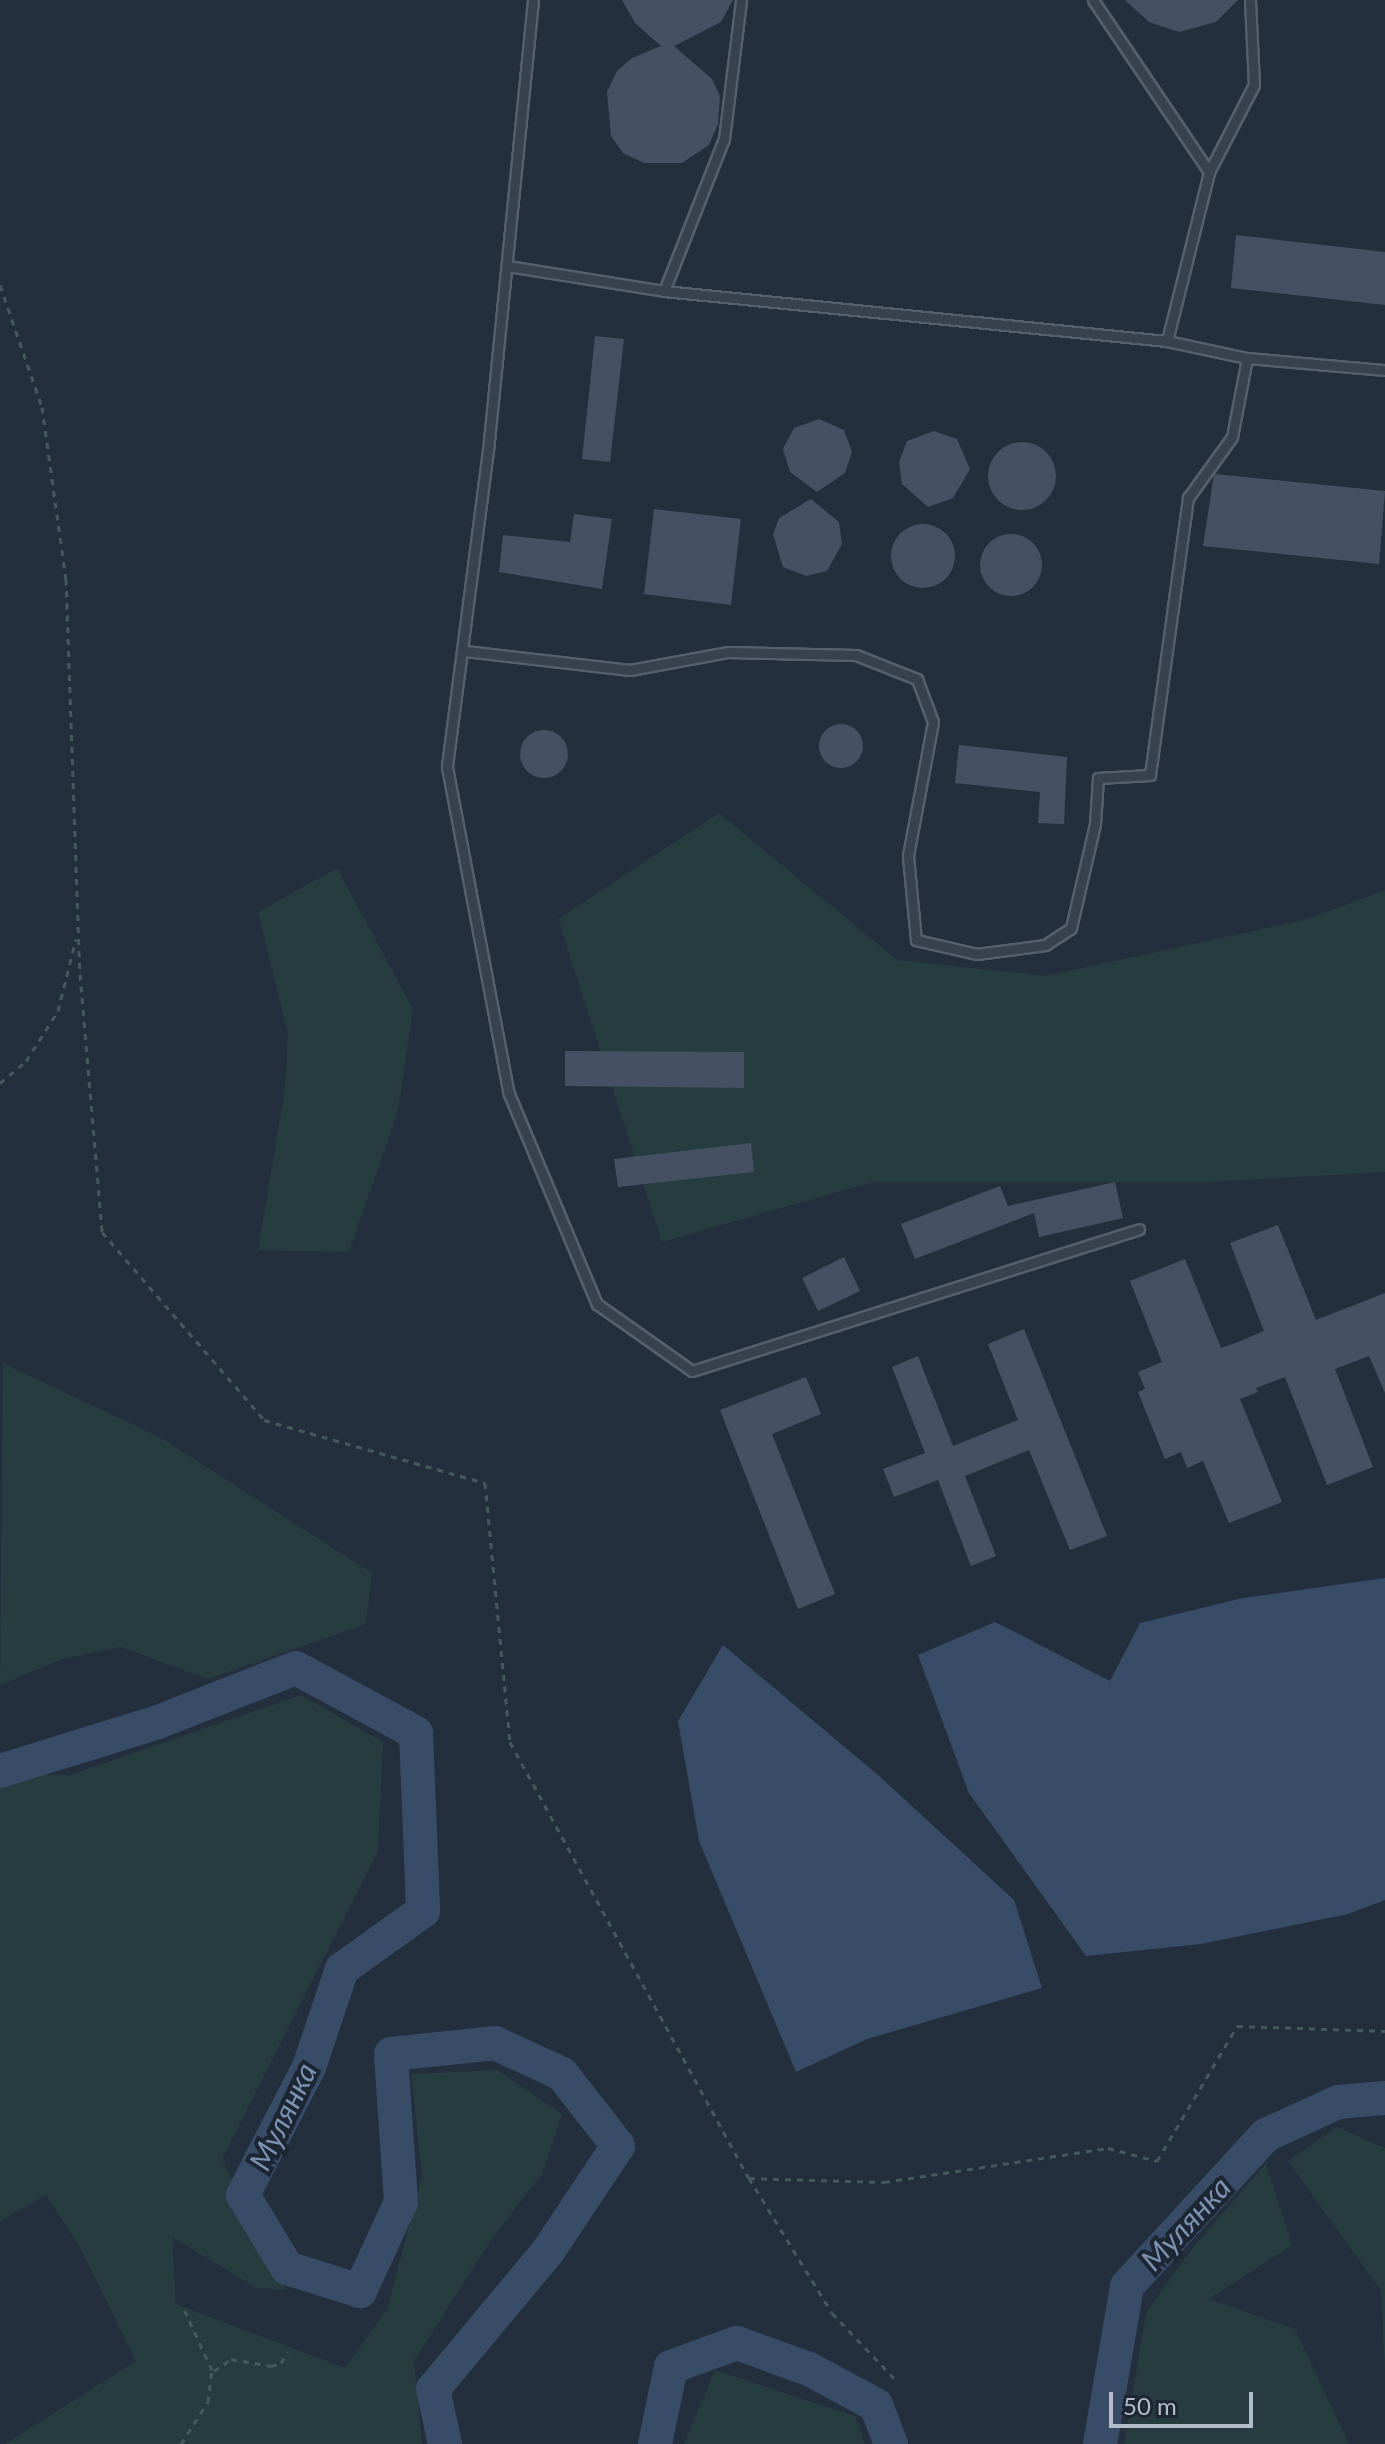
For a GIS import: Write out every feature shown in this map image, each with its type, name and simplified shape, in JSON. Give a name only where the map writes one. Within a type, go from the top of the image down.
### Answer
[{"type":"lane","points":[[533,0],[465,651],[447,767],[509,1094],[597,1304],[692,1371],[1139,1229]]},
{"type":"lane","points":[[664,291],[724,139],[741,0]]},
{"type":"lane","points":[[1093,0],[1209,172]]},
{"type":"lane","points":[[1167,341],[1209,172],[1254,85],[1250,0]]},
{"type":"lane","points":[[507,266],[664,291],[1167,341],[1247,358],[1385,370]]},
{"type":"lane","points":[[465,651],[630,670],[728,652],[856,655],[917,679],[933,722],[908,856],[916,940],[977,954],[1045,945],[1071,928],[1095,824],[1098,778],[1150,775],[1188,498],[1232,437],[1247,358]]},
{"type":"path","points":[[0,285],[42,407],[66,579],[78,929],[102,1232],[264,1420],[485,1483],[510,1742],[749,2178],[832,2313],[894,2378]]},
{"type":"path","points":[[0,1083],[26,1061],[58,1011],[78,929]]},
{"type":"path","points":[[749,2178],[884,2182],[1108,2148],[1157,2161],[1237,2026],[1385,2031]]},
{"type":"path","points":[[181,2444],[208,2402],[211,2374],[183,2307]]},
{"type":"path","points":[[211,2374],[231,2359],[271,2366],[281,2363],[288,2352]]},
{"type":"green space","points":[[719,813],[897,960],[1045,976],[1304,920],[1385,890],[1385,1172],[1207,1182],[873,1182],[662,1242],[558,919]]},
{"type":"green space","points":[[337,868],[413,1009],[398,1111],[349,1252],[258,1250],[285,1089],[288,1034],[258,912]]},
{"type":"green space","points":[[3,1363],[161,1438],[372,1573],[366,1624],[208,1679],[121,1647],[62,1659],[0,1685]]},
{"type":"green space","points":[[301,1695],[383,1742],[378,1851],[222,2159],[286,2290],[257,2288],[172,2237],[176,2304],[345,2368],[387,2309],[422,2177],[411,2074],[497,2070],[562,2114],[542,2174],[491,2240],[414,2361],[422,2444],[5,2444],[136,2361],[78,2244],[46,2195],[0,2221],[0,1774],[70,1775]]},
{"type":"green space","points":[[1337,2127],[1385,2148],[1385,2371],[1381,2291],[1288,2161]]},
{"type":"green space","points":[[1266,2163],[1292,2245],[1209,2299],[1295,2329],[1349,2444],[1124,2444],[1146,2313],[1191,2250]]},
{"type":"green space","points":[[715,2370],[855,2416],[865,2444],[684,2444]]},
{"type":"water","points":[[1385,1578],[1385,1900],[1348,1914],[1201,1944],[1086,1956],[969,1793],[918,1655],[995,1622],[1110,1681],[1140,1623],[1243,1598]]},
{"type":"water","points":[[723,1645],[878,1775],[1014,1900],[1042,1988],[867,2039],[796,2072],[699,1841],[678,1721]]},
{"type":"building","points":[[622,0],[733,0],[721,22],[674,46],[712,79],[720,96],[718,124],[709,145],[682,163],[644,163],[623,153],[611,136],[607,92],[617,71],[632,58],[661,46],[635,23]]},
{"type":"building","points":[[1125,0],[1238,0],[1216,22],[1179,32],[1149,22]]},
{"type":"building","points":[[1236,235],[1385,252],[1385,305],[1231,288]]},
{"type":"building","points":[[595,336],[624,339],[610,462],[582,459]]},
{"type":"building","points":[[819,419],[844,430],[852,452],[845,473],[817,492],[790,472],[783,449],[794,428]]},
{"type":"building","points":[[934,431],[957,439],[970,469],[953,498],[928,507],[902,484],[899,462],[907,441]]},
{"type":"building","points":[[1022,442],[1046,452],[1056,476],[1046,500],[1022,510],[998,500],[988,476],[998,452]]},
{"type":"building","points":[[1214,474],[1385,491],[1379,564],[1203,546]]},
{"type":"building","points":[[811,499],[839,522],[842,544],[827,571],[806,576],[783,567],[773,534],[779,518]]},
{"type":"building","points":[[654,509],[741,519],[731,605],[644,594]]},
{"type":"building","points":[[574,514],[612,519],[602,589],[499,572],[503,535],[570,542]]},
{"type":"building","points":[[923,524],[935,526],[946,533],[953,544],[953,568],[946,579],[935,586],[923,588],[911,586],[900,579],[893,568],[891,556],[893,544],[900,533],[911,526]]},
{"type":"building","points":[[1011,534],[1033,543],[1042,565],[1033,587],[1011,596],[989,587],[980,565],[989,543]]},
{"type":"building","points":[[841,724],[857,730],[863,746],[857,762],[841,768],[825,762],[819,746],[825,730]]},
{"type":"building","points":[[544,730],[561,737],[568,754],[561,771],[544,778],[527,771],[520,754],[527,737]]},
{"type":"building","points":[[959,745],[1067,757],[1064,824],[1038,823],[1040,792],[955,783]]},
{"type":"building","points":[[565,1051],[744,1052],[744,1088],[565,1086]]},
{"type":"building","points":[[751,1143],[754,1172],[618,1187],[614,1159]]},
{"type":"building","points":[[1115,1182],[1123,1218],[1039,1237],[1034,1213],[915,1259],[901,1224],[1000,1186],[1008,1206]]},
{"type":"building","points":[[1278,1225],[1316,1320],[1385,1293],[1385,1393],[1369,1356],[1335,1369],[1373,1467],[1327,1485],[1285,1377],[1256,1388],[1258,1392],[1240,1399],[1282,1502],[1229,1523],[1203,1461],[1187,1468],[1181,1452],[1165,1459],[1138,1392],[1145,1389],[1138,1372],[1162,1362],[1130,1281],[1185,1259],[1221,1348],[1238,1342],[1264,1331],[1230,1243]]},
{"type":"building","points":[[844,1257],[860,1291],[818,1311],[802,1278]]},
{"type":"building","points":[[1024,1329],[1107,1536],[1070,1550],[1029,1450],[965,1476],[996,1556],[971,1566],[938,1480],[894,1497],[883,1469],[925,1453],[892,1367],[918,1356],[953,1446],[1018,1420],[988,1344]]},
{"type":"building","points":[[806,1377],[821,1414],[772,1434],[835,1594],[798,1609],[720,1410]]},
{"type":"waterway","name":"Мулянка","points":[[0,1771],[158,1722],[296,1668],[416,1733],[423,1911],[342,1969],[309,2067],[243,2195],[287,2268],[360,2291],[401,2202],[391,2054],[495,2043],[562,2074],[618,2146],[549,2250],[433,2389],[445,2444]]},
{"type":"waterway","name":"Мулянка","points":[[1100,2444],[1127,2286],[1266,2135],[1338,2102],[1385,2098]]},
{"type":"waterway","name":"Мулянка","points":[[655,2444],[671,2367],[737,2343],[809,2369],[876,2405],[891,2444]]}]
